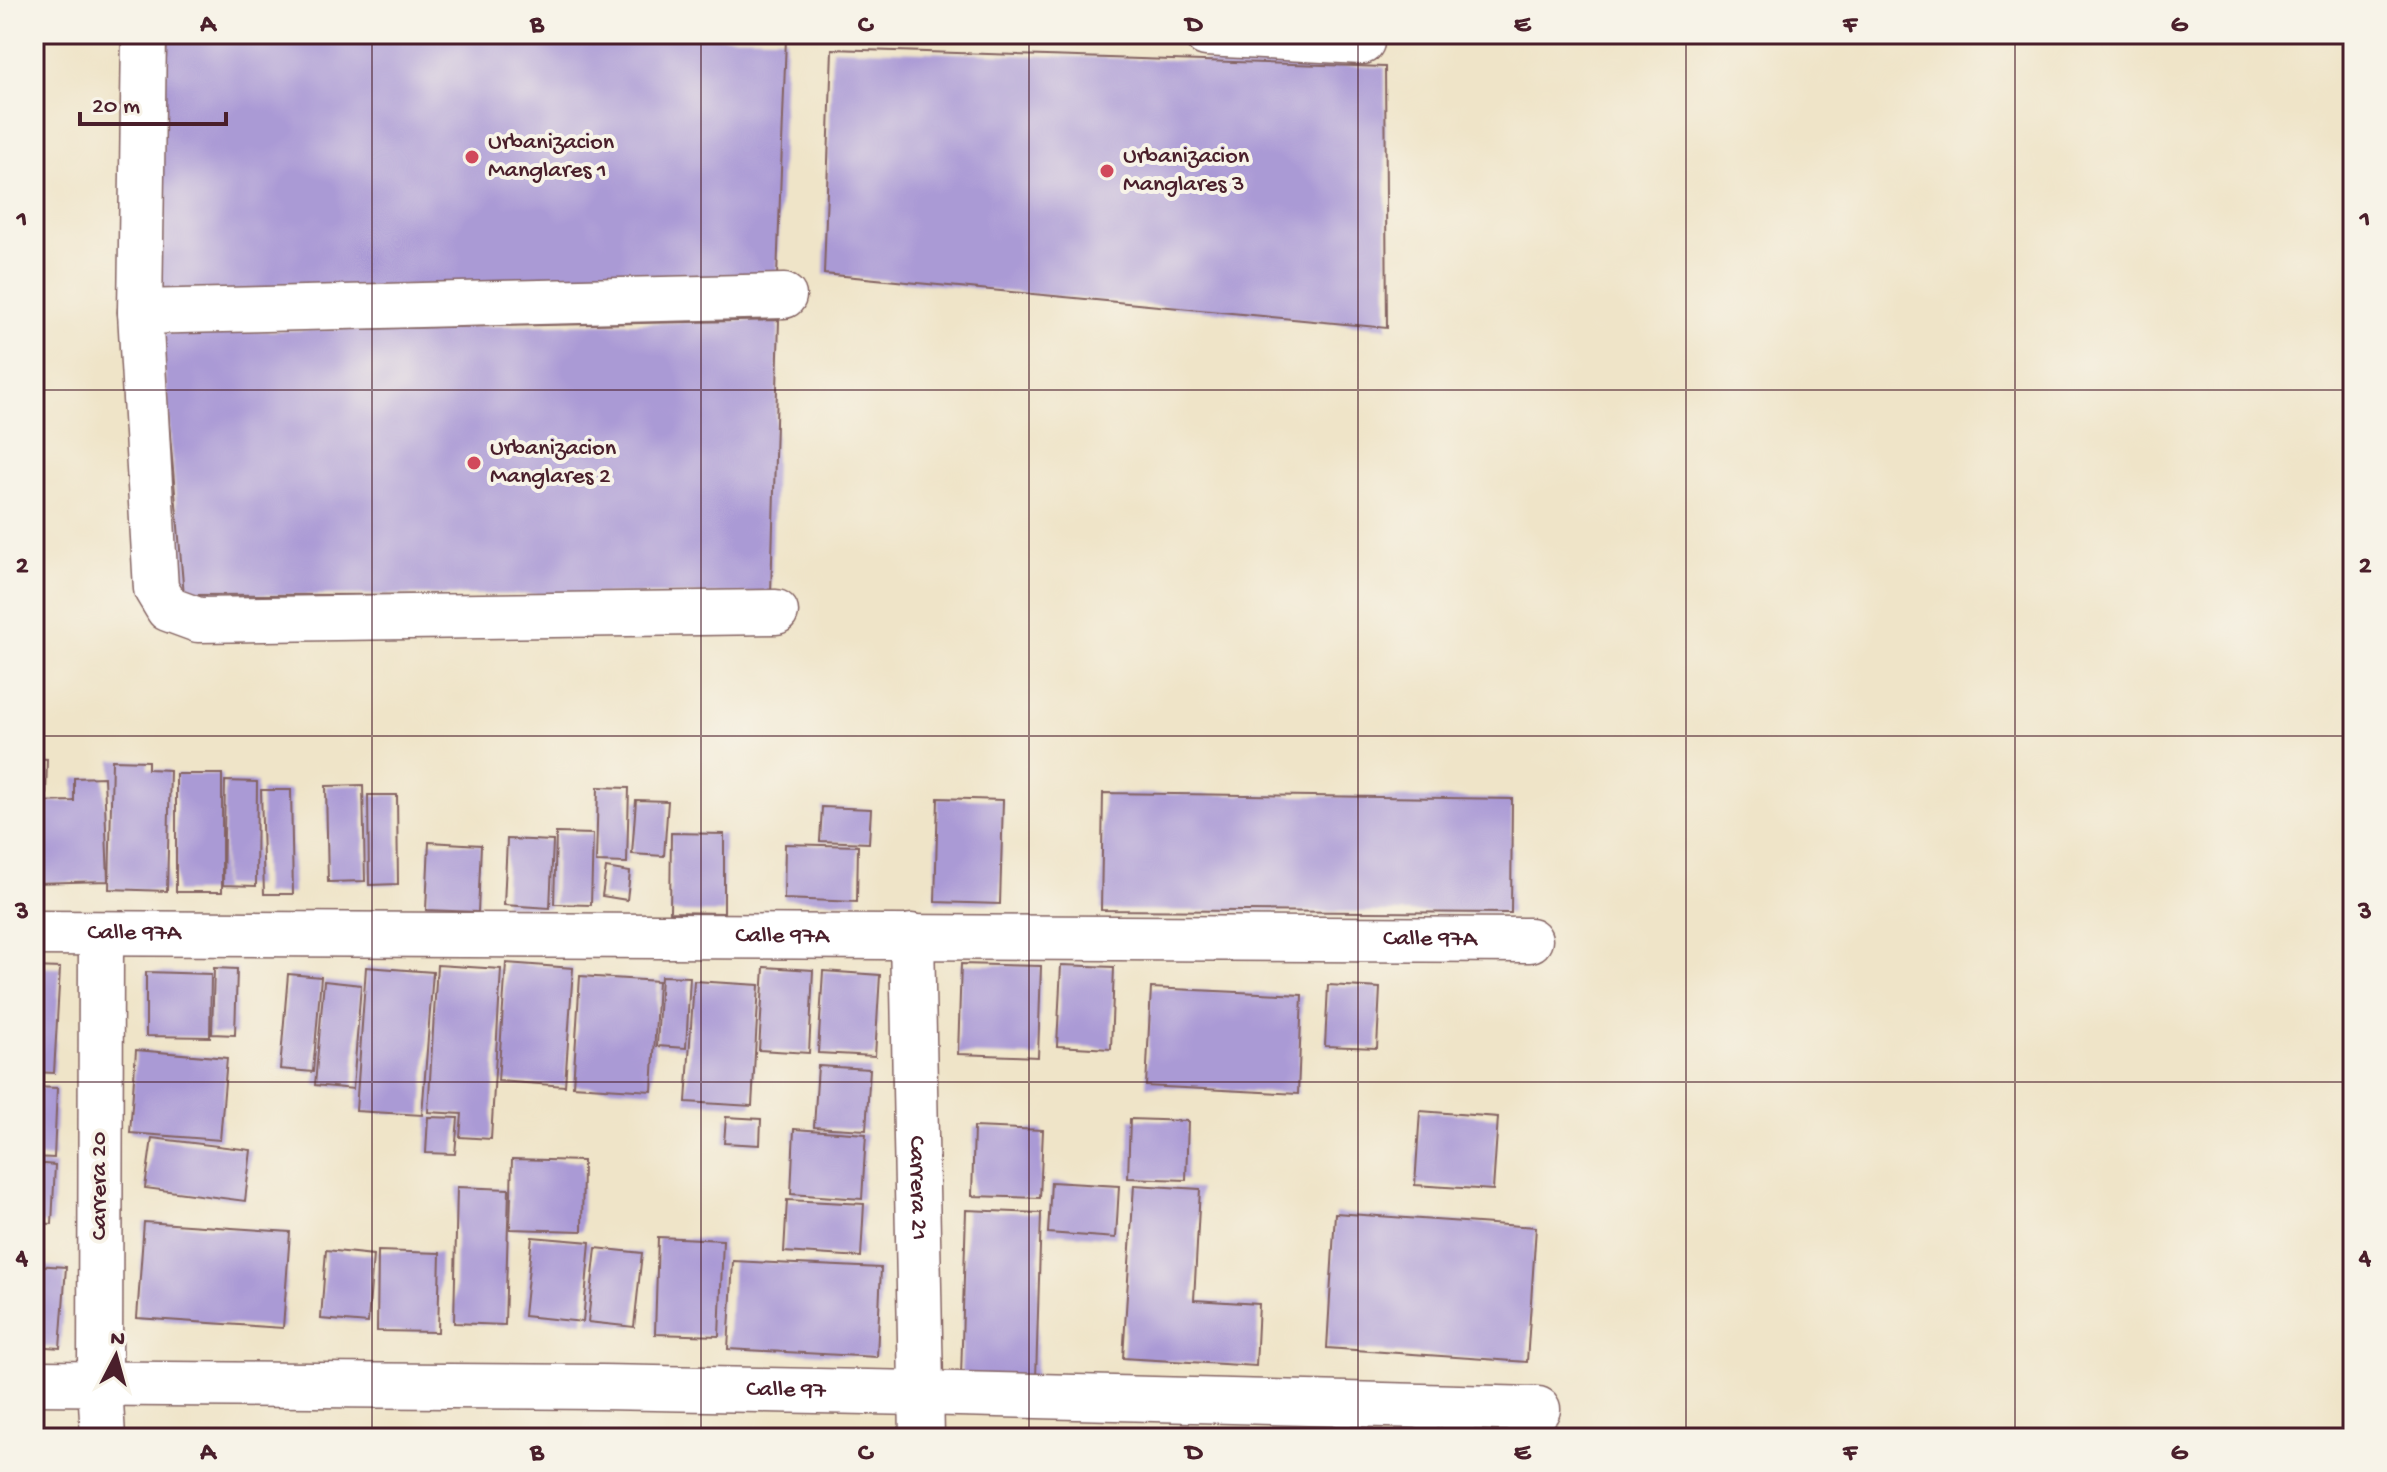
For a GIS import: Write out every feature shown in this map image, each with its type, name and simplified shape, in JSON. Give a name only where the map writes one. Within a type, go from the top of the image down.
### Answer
[{"type":"street","points":[[144,34],[140,312],[156,589],[168,609],[198,620],[776,612]]},
{"type":"street","points":[[1206,34],[1362,42]]},
{"type":"street","points":[[140,312],[784,296]]},
{"type":"street","name":"Calle 97A","points":[[34,933],[1530,940]]},
{"type":"street","name":"Carrera 20","points":[[101,935],[100,1383],[103,1438]]},
{"type":"street","name":"Carrera 21","points":[[912,936],[922,1438]]},
{"type":"street","name":"Calle 97","points":[[34,1383],[571,1386],[1538,1409]]},
{"type":"building","name":"Urbanizacion Manglares 1","points":[[167,34],[786,38],[777,277],[157,293]]},
{"type":"building","name":"Urbanizacion Manglares 3","points":[[832,49],[1385,67],[1387,328],[824,274]]},
{"type":"building","name":"Urbanizacion Manglares 2","points":[[779,320],[771,594],[184,595],[161,333]]},
{"type":"building","points":[[34,758],[47,759],[46,797],[34,796]]},
{"type":"building","points":[[112,760],[148,761],[148,769],[170,770],[167,891],[109,889]]},
{"type":"building","points":[[176,774],[222,774],[222,892],[176,892]]},
{"type":"building","points":[[104,777],[108,881],[34,883],[34,802],[74,801],[74,778]]},
{"type":"building","points":[[225,781],[257,782],[256,886],[223,885]]},
{"type":"building","points":[[363,785],[365,881],[328,882],[326,786]]},
{"type":"building","points":[[598,787],[629,788],[627,863],[596,862]]},
{"type":"building","points":[[261,790],[291,790],[293,894],[264,894]]},
{"type":"building","points":[[1103,793],[1512,799],[1511,913],[1101,910]]},
{"type":"building","points":[[368,795],[397,795],[398,884],[369,885]]},
{"type":"building","points":[[938,798],[1003,800],[1000,904],[935,902]]},
{"type":"building","points":[[636,800],[668,801],[664,856],[632,854]]},
{"type":"building","points":[[822,807],[871,809],[869,843],[820,841]]},
{"type":"building","points":[[556,833],[593,834],[591,905],[554,904]]},
{"type":"building","points":[[671,833],[724,834],[724,913],[670,912]]},
{"type":"building","points":[[507,839],[553,841],[550,908],[504,905]]},
{"type":"building","points":[[429,842],[481,845],[478,912],[426,910]]},
{"type":"building","points":[[785,844],[858,846],[857,902],[784,899]]},
{"type":"building","points":[[606,868],[630,872],[627,900],[602,896]]},
{"type":"building","points":[[506,963],[573,968],[565,1086],[498,1081]]},
{"type":"building","points":[[961,964],[1041,966],[1038,1057],[958,1054]]},
{"type":"building","points":[[437,965],[501,969],[491,1139],[460,1137],[462,1114],[428,1112]]},
{"type":"building","points":[[1061,965],[1114,967],[1111,1049],[1057,1046]]},
{"type":"building","points":[[34,967],[60,968],[54,1073],[34,1072]]},
{"type":"building","points":[[366,967],[433,972],[422,1115],[356,1111]]},
{"type":"building","points":[[764,967],[813,970],[809,1053],[759,1050]]},
{"type":"building","points":[[214,968],[237,969],[235,1035],[212,1034]]},
{"type":"building","points":[[823,971],[880,975],[875,1056],[818,1053]]},
{"type":"building","points":[[146,972],[211,974],[210,1037],[146,1036]]},
{"type":"building","points":[[288,974],[321,977],[313,1072],[280,1069]]},
{"type":"building","points":[[580,976],[658,981],[652,1091],[573,1086]]},
{"type":"building","points":[[661,976],[690,977],[686,1048],[657,1046]]},
{"type":"building","points":[[324,981],[361,985],[353,1089],[315,1085]]},
{"type":"building","points":[[694,981],[759,985],[752,1106],[686,1102]]},
{"type":"building","points":[[1328,985],[1380,988],[1377,1048],[1325,1046]]},
{"type":"building","points":[[1151,988],[1302,995],[1298,1094],[1146,1086]]},
{"type":"building","points":[[136,1050],[227,1058],[220,1140],[130,1133]]},
{"type":"building","points":[[818,1066],[870,1069],[866,1130],[814,1127]]},
{"type":"building","points":[[34,1087],[57,1088],[54,1158],[34,1157]]},
{"type":"building","points":[[1420,1111],[1498,1117],[1493,1190],[1415,1185]]},
{"type":"building","points":[[428,1117],[458,1118],[455,1154],[426,1153]]},
{"type":"building","points":[[726,1117],[761,1119],[760,1145],[724,1143]]},
{"type":"building","points":[[1130,1119],[1188,1121],[1186,1180],[1128,1178]]},
{"type":"building","points":[[974,1127],[1043,1130],[1040,1198],[972,1196]]},
{"type":"building","points":[[794,1129],[866,1134],[862,1199],[791,1194]]},
{"type":"building","points":[[152,1138],[251,1150],[245,1201],[145,1188]]},
{"type":"building","points":[[512,1159],[583,1161],[582,1231],[510,1229]]},
{"type":"building","points":[[34,1163],[55,1165],[52,1224],[34,1223]]},
{"type":"building","points":[[1051,1182],[1119,1186],[1116,1238],[1048,1233]]},
{"type":"building","points":[[1134,1185],[1200,1189],[1194,1300],[1259,1304],[1256,1366],[1123,1358]]},
{"type":"building","points":[[457,1187],[509,1189],[505,1325],[454,1323]]},
{"type":"building","points":[[787,1200],[864,1204],[861,1257],[784,1252]]},
{"type":"building","points":[[966,1210],[1041,1213],[1036,1379],[961,1377]]},
{"type":"building","points":[[1335,1213],[1536,1227],[1527,1362],[1327,1348]]},
{"type":"building","points":[[144,1222],[290,1232],[283,1328],[137,1318]]},
{"type":"building","points":[[532,1237],[590,1242],[583,1322],[524,1316]]},
{"type":"building","points":[[658,1237],[723,1240],[719,1336],[655,1334]]},
{"type":"building","points":[[596,1248],[642,1253],[634,1327],[588,1322]]},
{"type":"building","points":[[326,1250],[373,1255],[368,1323],[321,1319]]},
{"type":"building","points":[[378,1251],[440,1253],[438,1332],[377,1331]]},
{"type":"building","points":[[733,1261],[881,1268],[877,1357],[728,1349]]},
{"type":"building","points":[[34,1265],[66,1267],[60,1348],[34,1346]]},
{"type":"place","name":"Urbanizacion Manglares 1","points":[[472,157]]},
{"type":"place","name":"Urbanizacion Manglares 3","points":[[1107,171]]},
{"type":"place","name":"Urbanizacion Manglares 2","points":[[474,463]]}]
